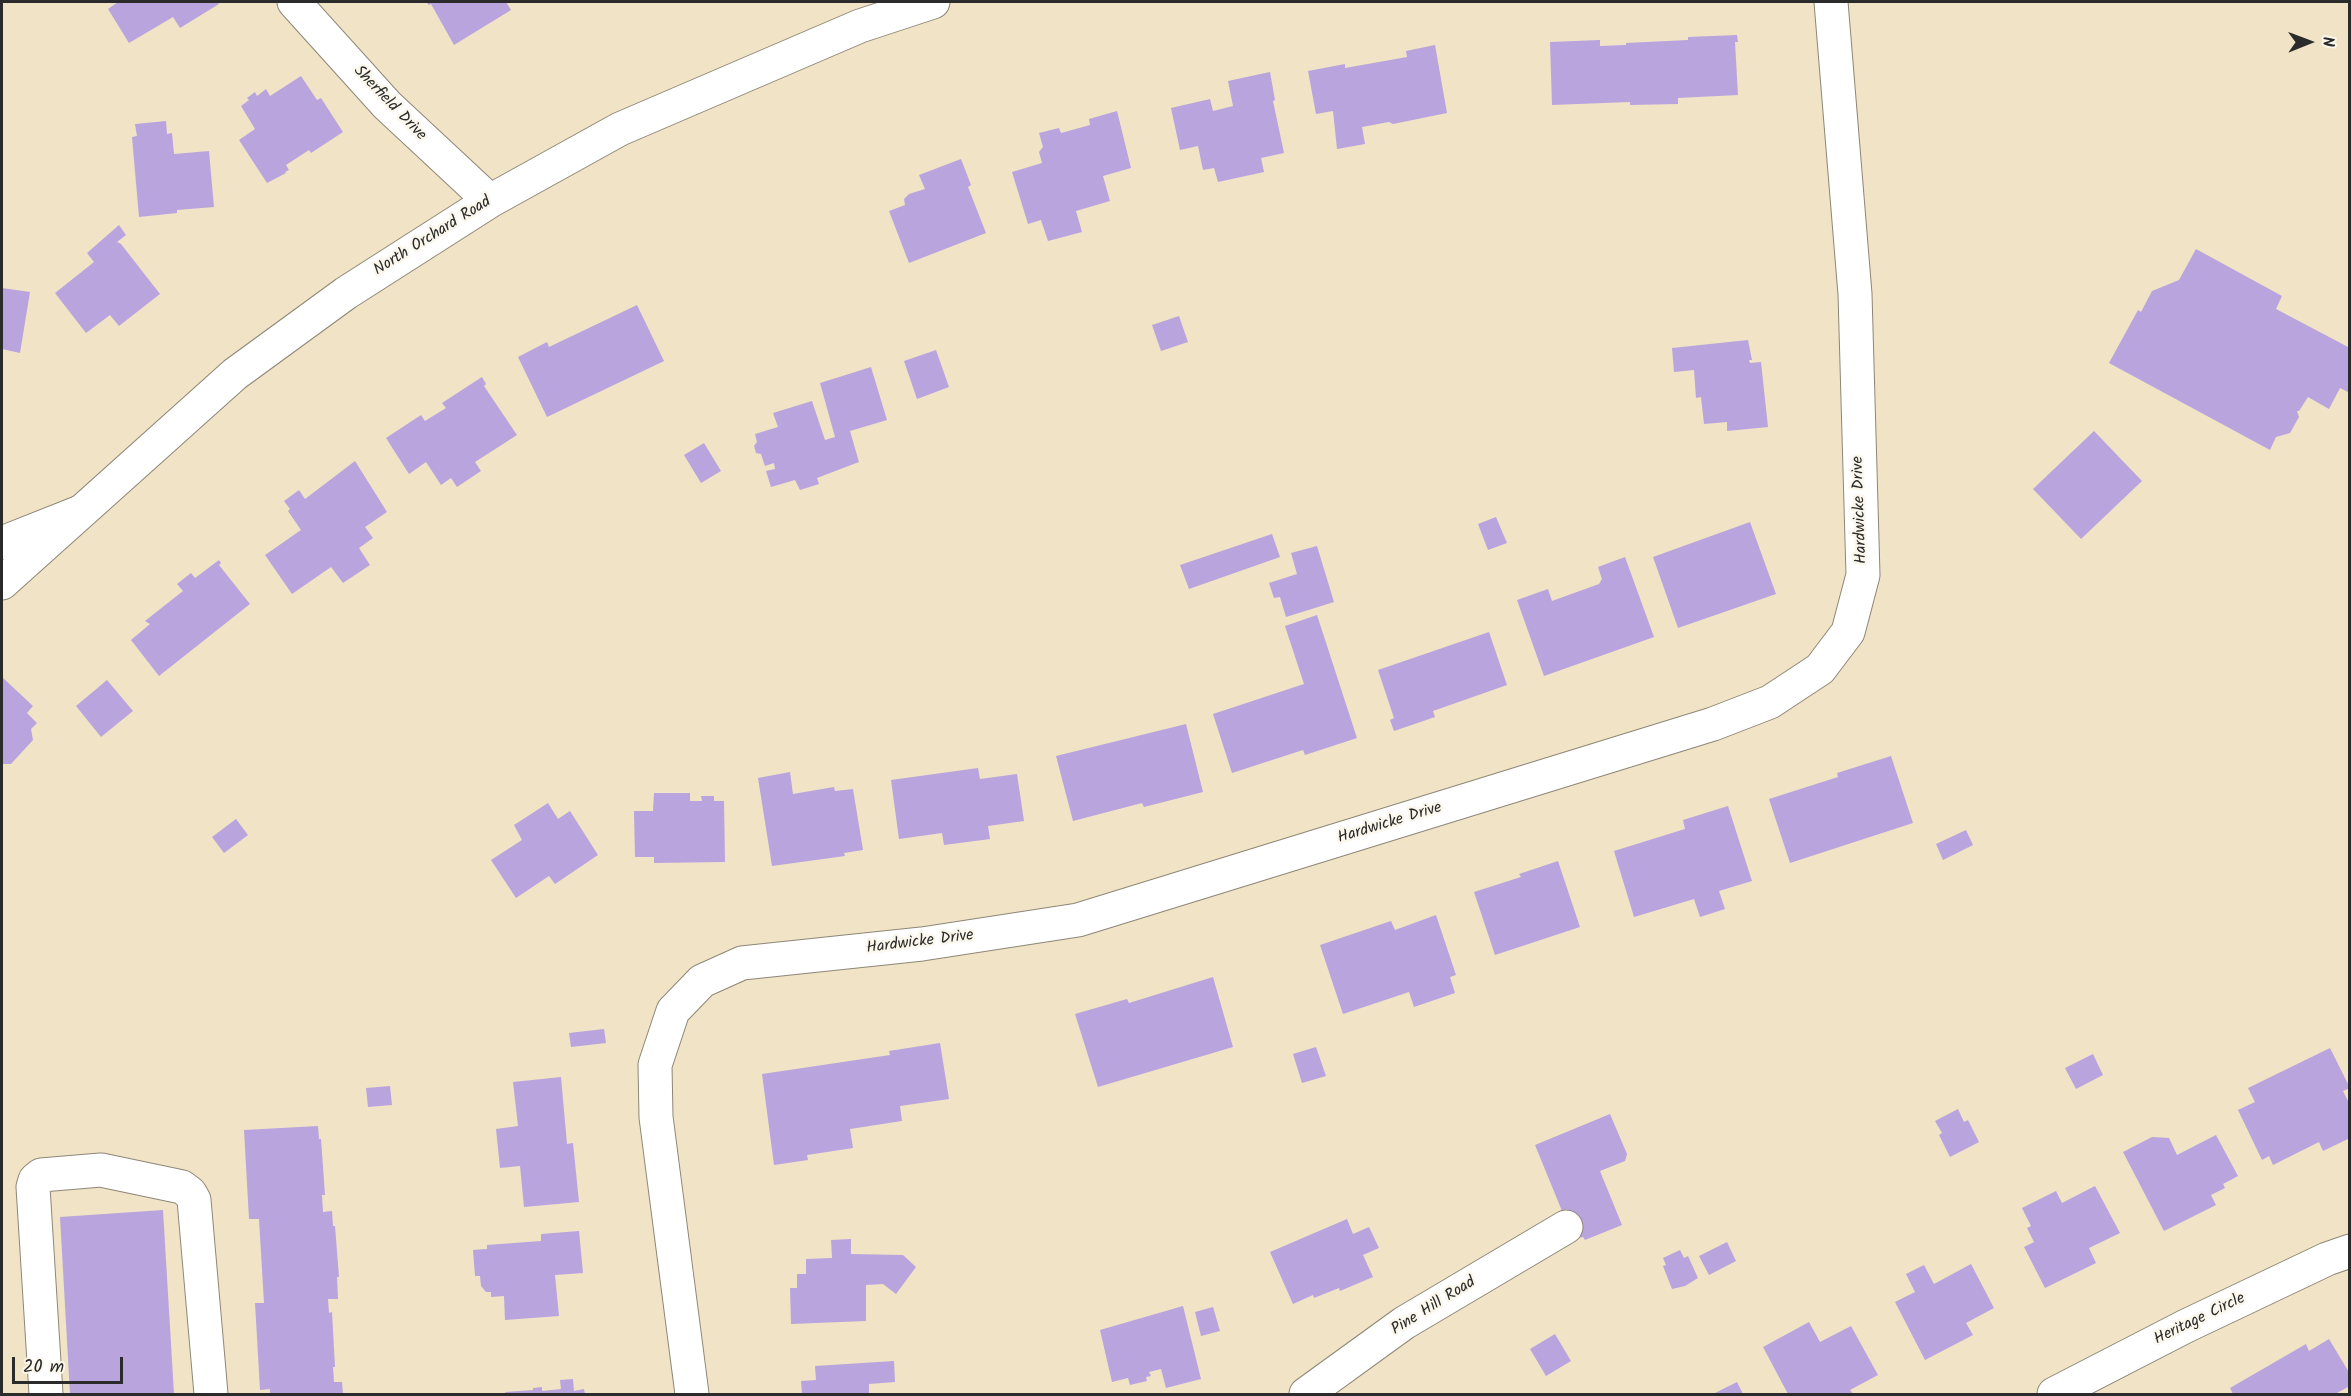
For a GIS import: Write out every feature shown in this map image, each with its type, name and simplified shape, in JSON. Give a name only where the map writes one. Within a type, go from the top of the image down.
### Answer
[{"type":"street","name":"Sherfield Drive","points":[[294,2],[387,105],[490,201]]},
{"type":"street","name":"North Orchard Road","points":[[2,583],[235,374],[346,293],[490,201],[620,129],[860,26],[933,2]]},
{"type":"street","name":"Hardwicke Drive","points":[[692,1395],[656,1117],[655,1065],[673,1011],[702,981],[742,963],[922,944],[1077,920],[1713,724],[1770,702],[1820,669],[1848,632],[1863,575],[1855,294],[1831,2]]},
{"type":"street","points":[[2,543],[80,513]]},
{"type":"street","points":[[46,1395],[33,1187],[41,1175],[101,1170],[182,1187],[190,1193],[194,1200],[211,1395]]},
{"type":"street","name":"Pine Hill Road","points":[[1306,1395],[1404,1323],[1566,1227]]},
{"type":"street","name":"Heritage Circle","points":[[2054,1395],[2186,1326],[2327,1259],[2349,1251]]},
{"type":"building","points":[[118,2],[218,2],[219,4],[180,28],[173,17],[129,43],[108,9]]},
{"type":"building","points":[[426,2],[506,2],[511,10],[454,45],[431,4]]},
{"type":"building","points":[[1737,35],[1738,42],[1735,42],[1738,95],[1678,98],[1678,104],[1630,105],[1630,102],[1552,105],[1550,42],[1600,40],[1600,46],[1688,40],[1688,37]]},
{"type":"building","points":[[1435,45],[1447,113],[1393,124],[1389,122],[1362,127],[1365,144],[1337,149],[1333,111],[1316,114],[1308,71],[1345,64],[1345,68],[1407,57],[1406,51]]},
{"type":"building","points":[[1270,72],[1275,100],[1273,101],[1284,153],[1261,158],[1264,172],[1218,182],[1214,168],[1203,170],[1198,146],[1180,150],[1171,108],[1210,99],[1213,111],[1233,106],[1228,81]]},
{"type":"building","points":[[301,76],[317,100],[321,98],[343,132],[311,153],[309,150],[286,165],[289,170],[286,173],[267,183],[239,140],[255,129],[241,106],[255,92],[257,96],[266,89],[270,96]]},
{"type":"building","points":[[1117,111],[1131,168],[1103,176],[1110,201],[1076,211],[1082,232],[1048,241],[1041,220],[1028,224],[1012,172],[1042,163],[1039,152],[1043,147],[1039,133],[1059,128],[1061,133],[1090,125],[1089,119]]},
{"type":"building","points":[[166,121],[167,134],[172,133],[174,154],[209,151],[214,207],[177,210],[177,213],[139,217],[132,137],[137,136],[135,124]]},
{"type":"building","points":[[961,159],[971,185],[968,187],[986,233],[909,263],[889,211],[905,205],[904,199],[909,194],[925,189],[919,175]]},
{"type":"building","points":[[119,225],[126,235],[117,242],[121,244],[160,294],[119,326],[110,315],[86,333],[55,293],[94,262],[87,253]]},
{"type":"building","points":[[2196,249],[2282,296],[2276,309],[2350,348],[2350,393],[2340,388],[2329,409],[2308,397],[2297,411],[2299,417],[2290,433],[2276,437],[2270,450],[2109,363],[2138,310],[2141,312],[2152,291],[2179,280]]},
{"type":"building","points":[[2,288],[30,292],[20,353],[2,349]]},
{"type":"building","points":[[637,305],[664,361],[547,417],[518,357],[547,342],[549,347]]},
{"type":"building","points":[[1179,316],[1188,342],[1161,351],[1152,325]]},
{"type":"building","points":[[1748,340],[1752,360],[1749,360],[1750,363],[1761,362],[1768,427],[1727,431],[1727,422],[1704,424],[1701,397],[1696,398],[1694,370],[1674,372],[1672,348]]},
{"type":"building","points":[[936,350],[949,387],[917,399],[904,361]]},
{"type":"building","points":[[871,367],[887,420],[850,431],[859,462],[817,478],[819,484],[800,490],[795,480],[771,487],[766,471],[775,469],[774,463],[765,466],[761,454],[756,453],[755,434],[778,427],[773,413],[812,401],[825,440],[835,437],[820,383]]},
{"type":"building","points":[[482,377],[486,384],[484,386],[517,435],[475,462],[481,471],[457,487],[451,478],[441,485],[426,462],[409,474],[386,438],[421,415],[425,421],[446,408],[442,403]]},
{"type":"building","points":[[2094,431],[2142,481],[2081,539],[2033,489]]},
{"type":"building","points":[[704,443],[721,471],[701,483],[684,455]]},
{"type":"building","points":[[355,461],[387,512],[365,527],[373,538],[359,548],[370,565],[343,583],[331,567],[292,594],[265,555],[301,530],[284,501],[299,490],[305,499]]},
{"type":"building","points":[[1496,517],[1507,543],[1488,550],[1478,524]]},
{"type":"building","points":[[1750,522],[1776,594],[1678,628],[1653,557]]},
{"type":"building","points":[[1272,534],[1280,557],[1189,589],[1180,565]]},
{"type":"building","points":[[1317,546],[1334,602],[1286,617],[1280,597],[1274,598],[1269,583],[1297,574],[1291,553]]},
{"type":"building","points":[[1625,557],[1654,637],[1544,676],[1517,600],[1548,589],[1552,601],[1599,584],[1602,579],[1598,567]]},
{"type":"building","points":[[219,560],[221,563],[219,565],[250,604],[159,676],[131,640],[150,624],[145,621],[183,591],[177,584],[191,573],[195,578]]},
{"type":"building","points":[[1317,615],[1357,738],[1305,755],[1303,750],[1232,773],[1213,714],[1304,684],[1285,626]]},
{"type":"building","points":[[1489,632],[1507,685],[1433,711],[1435,717],[1394,731],[1390,720],[1394,718],[1378,670]]},
{"type":"building","points":[[2,677],[33,706],[27,713],[37,723],[31,729],[33,740],[11,764],[2,764]]},
{"type":"building","points":[[107,680],[133,711],[101,737],[76,706]]},
{"type":"building","points":[[1186,724],[1203,792],[1144,807],[1142,803],[1073,821],[1056,756]]},
{"type":"building","points":[[1891,756],[1913,823],[1790,863],[1769,799],[1838,777],[1837,773]]},
{"type":"building","points":[[978,768],[980,779],[1017,774],[1024,821],[988,826],[990,839],[944,845],[942,833],[899,839],[891,780]]},
{"type":"building","points":[[790,772],[793,794],[834,787],[835,791],[853,789],[863,850],[844,853],[845,856],[772,866],[758,778]]},
{"type":"building","points":[[654,793],[690,793],[690,801],[702,801],[701,796],[714,796],[714,801],[724,801],[725,862],[654,863],[654,857],[635,857],[634,811],[653,811]]},
{"type":"building","points":[[548,803],[558,819],[570,811],[598,855],[555,884],[549,876],[516,898],[491,860],[522,840],[514,825]]},
{"type":"building","points":[[1728,806],[1752,881],[1719,891],[1725,909],[1700,917],[1694,899],[1634,917],[1614,851],[1685,829],[1683,820]]},
{"type":"building","points":[[236,819],[248,835],[224,853],[212,837]]},
{"type":"building","points":[[1966,830],[1973,845],[1943,860],[1936,844]]},
{"type":"building","points":[[1558,861],[1580,927],[1495,955],[1474,892],[1521,877],[1519,874]]},
{"type":"building","points":[[1436,915],[1456,975],[1450,977],[1455,993],[1414,1007],[1409,992],[1343,1014],[1320,945],[1391,921],[1395,930]]},
{"type":"building","points":[[1213,977],[1233,1047],[1098,1087],[1075,1014],[1127,999],[1129,1003]]},
{"type":"building","points":[[604,1029],[606,1043],[571,1047],[569,1033]]},
{"type":"building","points":[[940,1043],[949,1099],[900,1106],[902,1121],[850,1129],[853,1148],[807,1155],[808,1160],[774,1165],[762,1074],[890,1055],[889,1051]]},
{"type":"building","points":[[1316,1047],[1326,1076],[1302,1083],[1293,1054]]},
{"type":"building","points":[[2330,1048],[2350,1088],[2343,1091],[2350,1105],[2350,1138],[2323,1151],[2319,1142],[2273,1165],[2269,1156],[2262,1160],[2238,1110],[2255,1102],[2248,1088]]},
{"type":"building","points":[[2093,1054],[2103,1075],[2076,1089],[2065,1068]]},
{"type":"building","points":[[561,1077],[567,1144],[573,1143],[579,1202],[524,1207],[520,1166],[500,1168],[496,1129],[518,1126],[513,1082]]},
{"type":"building","points":[[390,1086],[392,1105],[368,1107],[366,1088]]},
{"type":"building","points":[[1958,1109],[1964,1122],[1968,1120],[1979,1142],[1950,1157],[1939,1135],[1942,1133],[1935,1121]]},
{"type":"building","points":[[1610,1114],[1627,1154],[1625,1161],[1600,1171],[1622,1225],[1585,1240],[1583,1237],[1578,1238],[1567,1209],[1562,1211],[1535,1145]]},
{"type":"building","points":[[318,1126],[325,1195],[322,1195],[323,1212],[332,1211],[339,1277],[337,1277],[338,1299],[328,1299],[329,1313],[332,1312],[334,1382],[342,1382],[343,1394],[270,1394],[270,1389],[260,1390],[255,1303],[264,1303],[259,1219],[249,1219],[244,1130]]},
{"type":"building","points":[[2216,1135],[2238,1176],[2223,1184],[2225,1188],[2211,1195],[2216,1205],[2164,1231],[2123,1152],[2152,1137],[2169,1138],[2177,1155]]},
{"type":"building","points":[[2095,1186],[2120,1233],[2089,1248],[2096,1263],[2045,1288],[2024,1247],[2034,1242],[2027,1228],[2031,1226],[2022,1208],[2056,1191],[2062,1203]]},
{"type":"building","points":[[163,1210],[174,1394],[70,1394],[60,1217]]},
{"type":"building","points":[[1347,1219],[1353,1234],[1369,1227],[1379,1248],[1363,1255],[1373,1277],[1340,1291],[1339,1288],[1314,1298],[1313,1295],[1293,1304],[1270,1252]]},
{"type":"building","points":[[579,1231],[583,1273],[555,1275],[559,1316],[505,1320],[504,1296],[491,1297],[491,1292],[486,1292],[481,1286],[480,1276],[475,1276],[473,1250],[487,1249],[487,1245],[541,1241],[541,1234]]},
{"type":"building","points":[[851,1239],[851,1254],[903,1255],[916,1267],[896,1294],[883,1284],[866,1285],[866,1321],[791,1324],[790,1288],[797,1288],[797,1274],[806,1274],[806,1259],[832,1258],[831,1240]]},
{"type":"building","points":[[1727,1242],[1736,1261],[1709,1275],[1699,1256]]},
{"type":"building","points":[[1680,1250],[1684,1258],[1688,1256],[1698,1278],[1685,1286],[1672,1289],[1663,1266],[1666,1265],[1663,1258]]},
{"type":"building","points":[[1971,1264],[1994,1308],[1966,1323],[1973,1335],[1925,1360],[1895,1302],[1915,1292],[1906,1274],[1924,1265],[1934,1284]]},
{"type":"building","points":[[1183,1306],[1201,1379],[1166,1388],[1161,1369],[1149,1372],[1151,1376],[1146,1377],[1147,1381],[1130,1385],[1128,1378],[1112,1382],[1100,1330]]},
{"type":"building","points":[[1213,1307],[1220,1331],[1201,1336],[1195,1312]]},
{"type":"building","points":[[1809,1322],[1820,1342],[1851,1326],[1878,1375],[1850,1390],[1853,1394],[1788,1394],[1763,1347]]},
{"type":"building","points":[[1555,1334],[1571,1361],[1546,1376],[1530,1349]]},
{"type":"building","points":[[2329,1339],[2350,1374],[2350,1386],[2335,1394],[2233,1394],[2230,1388],[2306,1344],[2309,1351]]},
{"type":"building","points":[[894,1361],[895,1382],[869,1384],[869,1394],[802,1394],[801,1381],[816,1380],[815,1366]]},
{"type":"building","points":[[573,1379],[574,1391],[584,1389],[585,1394],[506,1394],[505,1392],[542,1387],[542,1391],[561,1389],[560,1380]]},
{"type":"building","points":[[1737,1382],[1743,1394],[1713,1394]]}]
